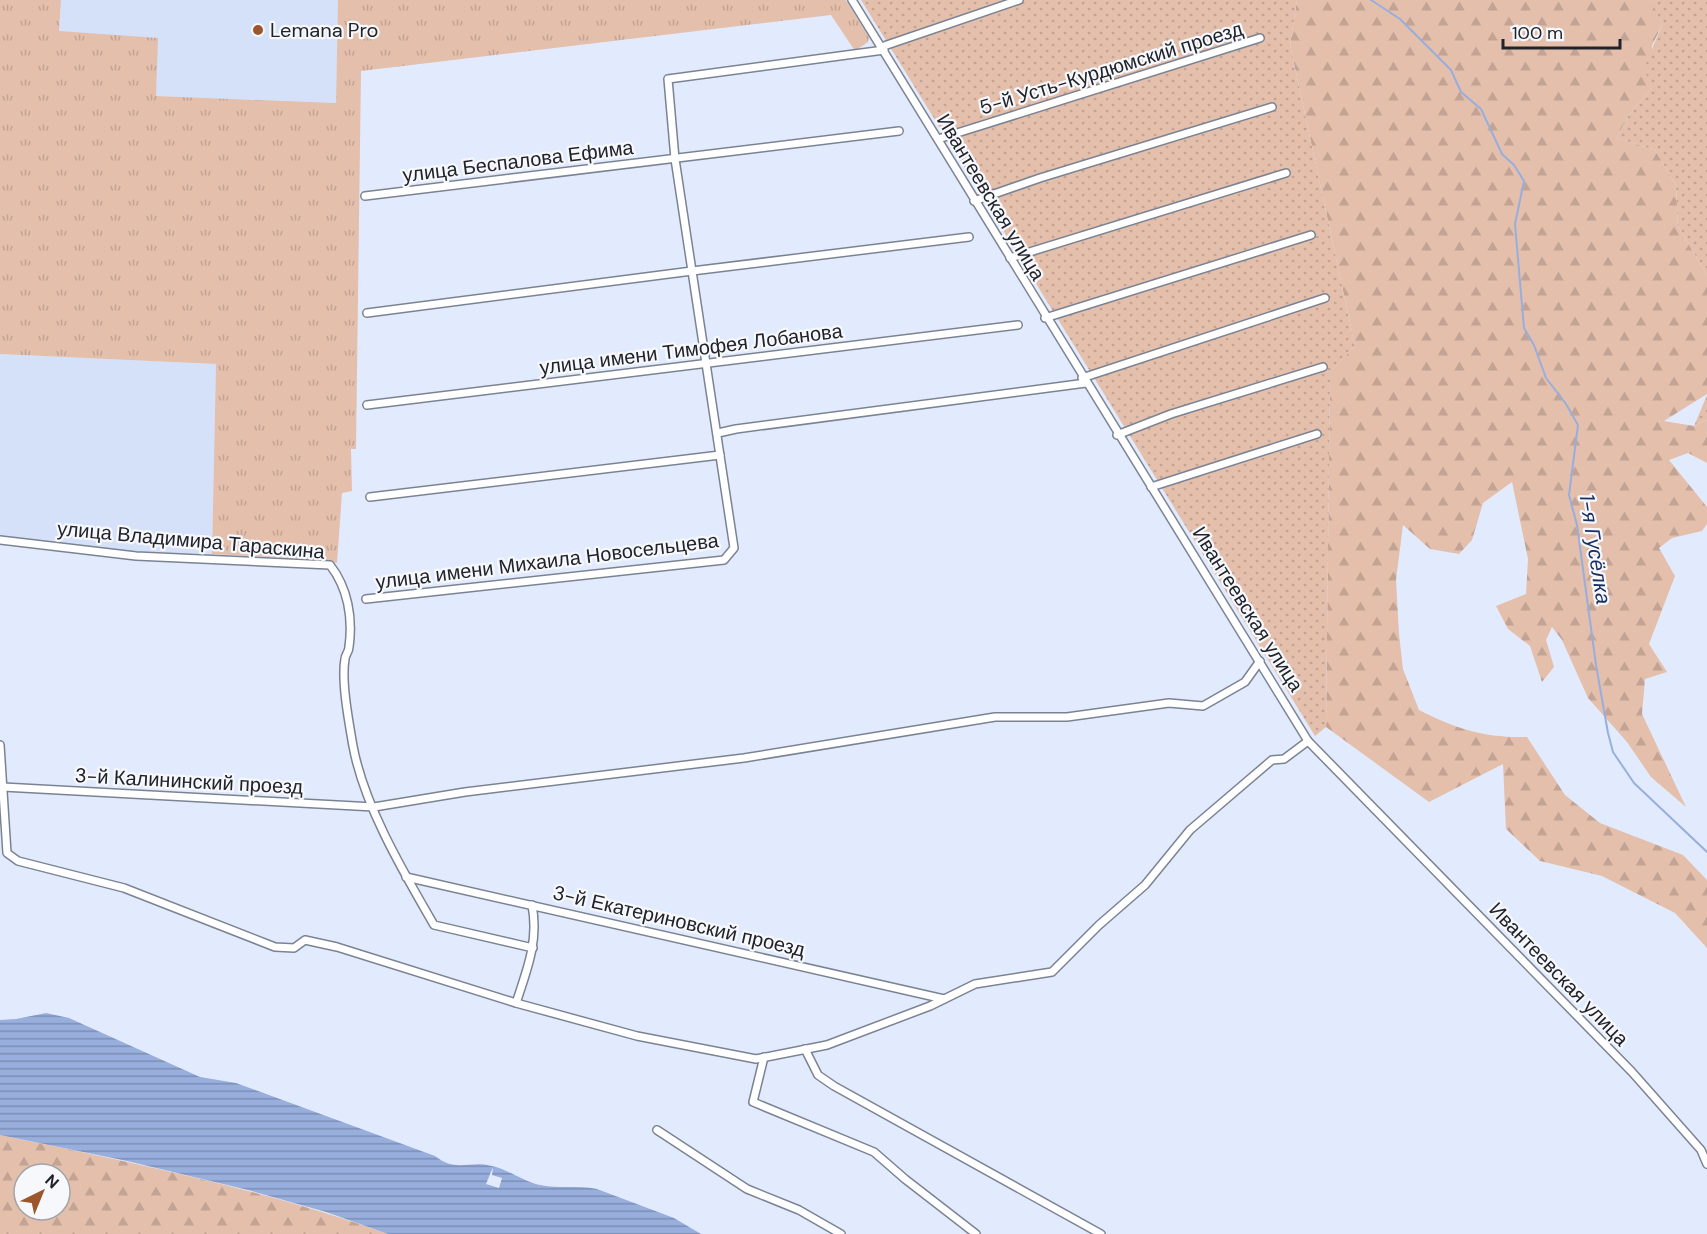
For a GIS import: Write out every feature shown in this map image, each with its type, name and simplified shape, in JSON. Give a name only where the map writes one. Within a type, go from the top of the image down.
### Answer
[{"type":"street","name":"Ивантеевская улица","points":[[852,0],[1045,318],[1308,741],[1632,1072],[1701,1150],[1707,1164]]},
{"type":"street","points":[[370,497],[720,455],[704,363],[675,159],[669,79],[882,48],[1019,0]]},
{"type":"street","name":"5-й Усть-Курдюмский проезд","points":[[938,139],[1260,38]]},
{"type":"street","points":[[974,201],[1040,178],[1272,107]]},
{"type":"street","name":"улица Беспалова Ефима","points":[[365,196],[899,131]]},
{"type":"street","points":[[1010,258],[1286,173]]},
{"type":"street","points":[[1045,318],[1311,235]]},
{"type":"street","points":[[367,313],[969,237]]},
{"type":"street","points":[[718,434],[736,429],[1084,380],[1325,298]]},
{"type":"street","name":"улица имени Тимофея Лобанова","points":[[367,405],[1018,325]]},
{"type":"street","points":[[1118,435],[1172,414],[1323,367]]},
{"type":"street","points":[[1151,487],[1317,434]]},
{"type":"street","name":"улица имени Михаила Новосельцева","points":[[366,599],[724,560],[731,555],[734,548],[720,455]]},
{"type":"street","name":"улица Владимира Тараскина","points":[[0,540],[136,556],[330,565],[342,580],[352,619],[349,650],[345,658],[345,690],[359,771],[406,877],[434,925],[533,948]]},
{"type":"street","name":"3-й Калининский проезд","points":[[3,788],[374,807],[465,792],[744,758],[995,717],[1067,717],[1169,703],[1203,706],[1245,682],[1260,661]]},
{"type":"street","points":[[0,745],[7,853],[18,861],[124,888],[275,947],[294,948],[305,940],[337,946],[516,1003],[637,1036],[756,1059],[827,1045],[944,999],[975,984],[1052,972],[1099,925],[1145,885],[1190,830],[1272,760],[1284,759],[1308,741]]},
{"type":"street","name":"3-й Екатериновский проезд","points":[[406,877],[944,999]]},
{"type":"street","points":[[516,1003],[533,948],[535,921],[532,905]]},
{"type":"street","points":[[805,1049],[818,1075],[834,1086],[1101,1234]]},
{"type":"street","points":[[764,1057],[753,1102],[874,1152],[976,1234]]},
{"type":"street","points":[[657,1130],[747,1189],[799,1210],[841,1234]]},
{"type":"shaded area","points":[[61,0],[338,0],[336,103],[156,96],[59,31]]},
{"type":"shaded area","points":[[0,354],[216,364],[212,554],[137,552],[0,535]]},
{"type":"green space","points":[[0,0],[61,0],[59,31],[158,38],[156,96],[336,103],[338,0],[846,0],[869,37],[868,42],[855,51],[831,15],[361,71],[356,449],[351,449],[352,491],[342,493],[337,563],[326,560],[212,554],[216,364],[0,354]]},
{"type":"green space","points":[[861,0],[1297,0],[1290,45],[1355,346],[1330,372],[1326,727],[1315,736]]},
{"type":"green space","points":[[1297,0],[1651,0],[1653,2],[1662,25],[1652,46],[1652,88],[1628,116],[1617,138],[1655,150],[1676,185],[1678,226],[1707,275],[1707,394],[1664,421],[1694,426],[1707,420],[1707,463],[1688,453],[1669,460],[1707,507],[1707,524],[1702,531],[1672,538],[1659,548],[1675,576],[1649,644],[1667,672],[1645,679],[1642,714],[1686,807],[1651,777],[1627,742],[1588,698],[1562,640],[1552,627],[1546,640],[1554,667],[1542,682],[1530,646],[1508,629],[1496,606],[1526,594],[1528,559],[1512,482],[1483,503],[1472,540],[1459,554],[1430,549],[1403,525],[1396,580],[1399,634],[1403,669],[1419,710],[1471,731],[1498,736],[1527,737],[1565,795],[1600,823],[1683,855],[1707,880],[1707,948],[1675,913],[1602,876],[1540,861],[1506,829],[1503,764],[1429,802],[1326,727],[1330,372],[1355,346],[1290,45]]},
{"type":"green space","points":[[1651,0],[1707,0],[1707,275],[1678,226],[1676,185],[1655,150],[1617,138],[1628,116],[1652,88],[1644,69],[1662,25]]},
{"type":"green space","points":[[1707,395],[1707,420],[1694,426]]},
{"type":"green space","points":[[0,1135],[147,1166],[244,1190],[293,1203],[388,1234],[0,1234]]},
{"type":"water","points":[[46,1013],[69,1018],[200,1077],[236,1083],[435,1156],[450,1164],[492,1166],[540,1185],[597,1189],[674,1218],[701,1234],[388,1234],[326,1212],[248,1190],[127,1161],[0,1135],[0,1020]]},
{"type":"pier","points":[[493,1167],[492,1175],[502,1178],[499,1188],[486,1184]]},
{"type":"waterway","name":"1-я Гусёлка","points":[[1371,0],[1400,19],[1451,70],[1461,92],[1481,109],[1502,154],[1514,165],[1524,181],[1515,224],[1524,328],[1534,345],[1546,378],[1566,404],[1578,425],[1569,495],[1577,525],[1596,665],[1613,752],[1634,783],[1707,852]]},
{"type":"place","name":"Lemana Pro","points":[[258,30]]}]
